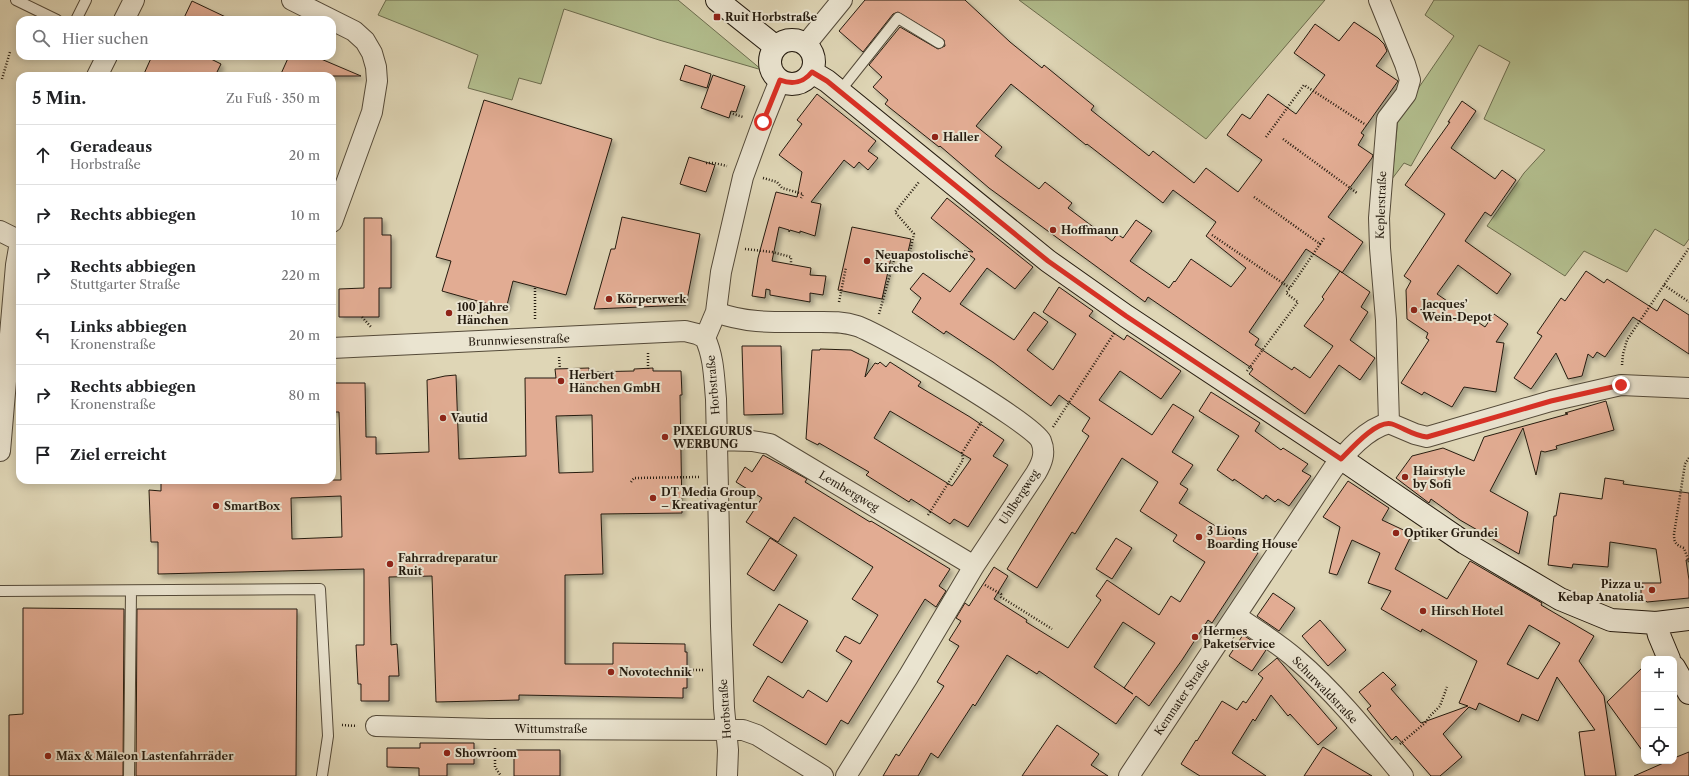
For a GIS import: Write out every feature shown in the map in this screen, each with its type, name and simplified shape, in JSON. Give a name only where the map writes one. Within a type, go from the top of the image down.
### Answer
[{"type":"main road","points":[[717,0],[776,47]]},
{"type":"main road","points":[[794,40],[806,44],[813,54],[814,60],[812,72],[801,82],[794,83],[780,80],[775,75],[770,61],[776,47],[781,43],[794,40]]},
{"type":"main road","points":[[812,72],[840,91],[1048,261],[1126,316],[1465,543],[1560,599],[1611,620],[1656,623],[1689,619]]},
{"type":"main road","points":[[1656,623],[1668,656]]},
{"type":"main road","points":[[1677,672],[1689,693]]},
{"type":"street","points":[[292,0],[324,16]]},
{"type":"street","points":[[806,44],[842,0]]},
{"type":"street","name":"Keplerstraße","points":[[1379,0],[1410,80],[1406,94],[1387,119],[1379,232],[1386,320],[1389,423]]},
{"type":"street","points":[[126,16],[132,1]]},
{"type":"street","points":[[336,22],[354,31],[365,41],[372,53],[376,67],[376,89],[372,112],[336,211]]},
{"type":"street","points":[[99,72],[105,60]]},
{"type":"street","points":[[705,338],[716,312],[721,272],[743,177],[780,80]]},
{"type":"street","points":[[0,231],[16,240]]},
{"type":"street","points":[[0,451],[16,265]]},
{"type":"street","name":"Uhlbergweg","points":[[716,312],[730,318],[754,321],[834,322],[857,326],[932,365],[993,404],[1033,432],[1041,440],[1044,450],[1042,461],[1036,473],[971,571],[846,776]]},
{"type":"street","name":"Brunnwiesenstraße","points":[[336,348],[685,331],[705,338]]},
{"type":"street","name":"Horbstraße","points":[[705,338],[710,349],[713,362],[717,440],[721,626],[724,708],[727,729],[727,776]]},
{"type":"street","points":[[1389,423],[1415,434],[1427,437],[1551,401],[1621,385],[1689,388]]},
{"type":"street","name":"Kemnater Straße","points":[[1129,776],[1341,459],[1354,445],[1376,428],[1389,423]]},
{"type":"street","name":"Lembergweg","points":[[717,440],[752,441],[770,444],[933,542],[971,571]]},
{"type":"street","name":"Schurwaldstraße","points":[[1236,616],[1282,647],[1312,672],[1335,696],[1403,776]]},
{"type":"street","name":"Wittumstraße","points":[[376,726],[489,729],[742,730],[757,735],[823,776]]},
{"type":"lane","points":[[16,0],[49,16]]},
{"type":"lane","points":[[78,16],[86,0]]},
{"type":"lane","points":[[840,91],[898,18],[939,43]]},
{"type":"lane","points":[[0,591],[320,589],[328,736],[322,776]]},
{"type":"lane","points":[[129,776],[131,591]]},
{"type":"path","points":[[2,79],[10,52]]},
{"type":"path","points":[[1266,137],[1304,85],[1385,138]]},
{"type":"path","points":[[730,113],[748,119]]},
{"type":"path","points":[[1283,139],[1357,193]]},
{"type":"path","points":[[706,163],[714,163],[734,168]]},
{"type":"path","points":[[757,176],[777,182],[782,188],[803,194],[802,198]]},
{"type":"path","points":[[878,317],[895,257],[908,260],[914,234],[895,212],[921,180]]},
{"type":"path","points":[[1254,197],[1320,244]]},
{"type":"path","points":[[1212,235],[1290,288]]},
{"type":"path","points":[[1242,377],[1298,302],[1286,293],[1325,236]]},
{"type":"path","points":[[739,248],[784,254],[791,257],[791,264]]},
{"type":"path","points":[[1622,366],[1623,354],[1627,340],[1689,248]]},
{"type":"path","points":[[838,308],[846,267]]},
{"type":"path","points":[[1664,285],[1689,302]]},
{"type":"path","points":[[535,287],[535,326]]},
{"type":"path","points":[[1050,430],[1111,338]]},
{"type":"path","points":[[648,346],[648,369]]},
{"type":"path","points":[[559,350],[560,369]]},
{"type":"path","points":[[933,542],[940,527],[927,515],[963,460],[962,453],[993,404]]},
{"type":"path","points":[[1689,458],[1685,464],[1674,542],[1677,546],[1684,548],[1689,562]]},
{"type":"path","points":[[631,482],[634,478],[704,477]]},
{"type":"path","points":[[971,571],[1001,594],[1001,597],[1052,629]]},
{"type":"path","points":[[684,670],[696,670]]},
{"type":"path","points":[[1386,755],[1425,723],[1440,706],[1447,687]]},
{"type":"path","points":[[327,725],[376,726]]},
{"type":"green space","points":[[386,0],[678,0],[762,70],[659,40],[564,9],[541,84],[519,78],[512,100],[468,88],[478,55],[378,15]]},
{"type":"green space","points":[[1019,0],[1325,0],[1206,139]]},
{"type":"green space","points":[[1434,0],[1689,0],[1689,239],[1684,246],[1655,229],[1627,272],[1584,251],[1565,276],[1487,226],[1524,173],[1545,150],[1484,119],[1510,62],[1479,45],[1411,166],[1404,163],[1392,179],[1398,118],[1454,36],[1425,15]]},
{"type":"building","points":[[865,0],[965,0],[1010,42],[1042,68],[1044,65],[1094,106],[1091,110],[1149,156],[1153,151],[1194,183],[1206,168],[1238,192],[1262,160],[1227,135],[1242,114],[1250,119],[1268,94],[1296,114],[1325,75],[1294,53],[1315,24],[1339,41],[1354,22],[1378,38],[1384,44],[1387,51],[1376,66],[1398,81],[1361,133],[1364,135],[1358,145],[1373,155],[1372,158],[1328,217],[1363,242],[1342,273],[1370,292],[1361,307],[1368,312],[1350,340],[1375,358],[1360,380],[1339,365],[1305,414],[1249,374],[1253,369],[1148,297],[1145,302],[989,188],[940,146],[939,147],[885,104],[888,100],[873,87],[882,77],[869,65],[900,27],[938,49],[945,46],[944,40],[898,12],[893,14],[863,52],[839,31]],"holes":[[[1011,84],[1086,145],[1087,144],[1163,203],[1173,190],[1216,222],[1206,236],[1246,268],[1231,287],[1191,259],[1169,288],[1130,261],[1152,231],[1136,220],[1123,238],[1117,234],[1112,241],[1068,208],[1072,203],[1045,182],[1039,189],[995,156],[1002,147],[976,126]],[[1306,249],[1340,271],[1322,297],[1324,299],[1304,326],[1333,346],[1310,378],[1294,367],[1292,370],[1255,345],[1259,339],[1249,332]]]},
{"type":"building","points":[[192,1],[224,16],[185,16]]},
{"type":"building","points":[[150,60],[213,60],[221,64],[217,72],[145,72]]},
{"type":"building","points":[[287,60],[323,60],[361,76],[336,76],[336,72],[282,72]]},
{"type":"building","points":[[685,65],[711,74],[707,88],[680,80]]},
{"type":"building","points":[[713,75],[745,86],[736,112],[731,111],[729,118],[701,108]]},
{"type":"building","points":[[817,94],[876,141],[868,151],[878,158],[868,170],[859,162],[854,168],[844,160],[811,202],[821,204],[815,236],[800,231],[800,233],[790,230],[789,232],[789,230],[779,227],[772,261],[811,268],[810,275],[826,276],[823,295],[810,293],[810,302],[770,295],[770,290],[766,289],[765,298],[752,296],[758,258],[776,192],[797,197],[802,172],[779,155],[802,124],[797,120]]},
{"type":"building","points":[[484,100],[612,139],[566,295],[513,281],[506,309],[442,291],[451,261],[436,257]]},
{"type":"building","points":[[1462,101],[1476,111],[1451,148],[1495,179],[1502,170],[1516,180],[1491,216],[1485,212],[1465,241],[1511,274],[1497,294],[1458,265],[1437,294],[1485,327],[1494,314],[1508,324],[1496,342],[1504,343],[1496,392],[1464,387],[1452,407],[1424,392],[1422,395],[1401,383],[1429,340],[1426,338],[1428,333],[1407,319],[1406,290],[1411,281],[1404,276],[1445,214],[1405,185],[1450,122],[1448,122]]},
{"type":"building","points":[[689,157],[715,165],[706,192],[680,184]]},
{"type":"building","points":[[947,198],[1033,267],[1015,289],[987,268],[960,304],[1014,340],[1034,312],[1048,322],[1027,350],[1053,370],[1076,334],[1043,312],[1059,287],[1093,311],[1089,316],[1124,340],[1127,335],[1181,371],[1161,399],[1120,371],[1099,400],[1152,435],[1173,404],[1194,417],[1172,452],[1193,465],[1180,484],[1188,489],[1179,503],[1258,553],[1212,623],[1208,620],[1149,706],[1136,696],[1116,724],[1039,671],[1037,674],[1007,655],[975,706],[973,704],[938,758],[931,753],[918,776],[883,776],[896,754],[899,756],[944,686],[937,682],[959,646],[949,640],[961,621],[956,618],[965,603],[969,606],[994,567],[1008,576],[994,599],[1027,620],[1026,622],[1068,648],[1101,600],[1096,596],[1107,580],[1159,615],[1171,596],[1180,602],[1205,562],[1173,541],[1177,535],[1140,511],[1158,482],[1122,458],[1075,534],[1072,532],[1037,588],[1007,569],[1089,436],[1082,431],[1090,418],[1059,395],[1051,406],[993,362],[946,331],[944,334],[912,312],[921,298],[910,289],[923,273],[950,292],[975,259],[964,251],[973,252],[931,218]],"holes":[[[1123,622],[1155,643],[1124,688],[1094,667]]]},
{"type":"building","points":[[622,217],[700,234],[686,305],[594,309],[611,249],[615,249]]},
{"type":"building","points":[[364,218],[382,218],[382,235],[391,235],[391,288],[379,288],[379,317],[339,317],[339,289],[364,288]]},
{"type":"building","name":"Neuapostolische Kirche","points":[[852,227],[911,239],[907,256],[892,253],[882,299],[838,290]]},
{"type":"building","points":[[1586,271],[1604,283],[1607,279],[1657,311],[1664,299],[1689,315],[1689,354],[1633,317],[1605,357],[1597,352],[1593,358],[1588,354],[1582,376],[1568,379],[1556,353],[1531,389],[1514,378],[1542,336],[1537,333],[1561,298],[1565,301]]},
{"type":"building","points":[[742,346],[781,346],[783,414],[744,415]]},
{"type":"building","points":[[812,350],[851,350],[869,359],[865,377],[875,363],[878,364],[880,362],[886,367],[890,362],[921,382],[918,386],[970,417],[1004,440],[993,456],[1008,465],[968,527],[954,519],[950,524],[911,499],[909,502],[866,475],[869,472],[819,443],[818,445],[806,439]],"holes":[[[890,411],[971,459],[952,486],[874,438]]]},
{"type":"building","points":[[589,368],[589,372],[634,371],[634,369],[653,368],[653,371],[681,371],[682,513],[601,514],[603,574],[565,575],[565,664],[613,664],[613,643],[685,644],[685,652],[687,652],[687,688],[683,688],[683,698],[519,695],[519,700],[436,702],[432,576],[389,577],[391,645],[397,644],[399,676],[389,676],[389,701],[361,701],[361,684],[358,684],[356,645],[364,645],[364,569],[158,574],[158,542],[151,542],[149,490],[161,491],[161,484],[336,484],[336,480],[341,480],[339,412],[336,412],[336,383],[365,383],[366,437],[376,437],[376,454],[429,452],[427,380],[456,375],[459,459],[526,456],[525,378],[556,378],[555,369]],"holes":[[[592,415],[593,472],[559,473],[556,416]],[[341,496],[342,537],[292,539],[291,498]]]},
{"type":"building","points":[[1211,392],[1260,423],[1255,431],[1281,450],[1283,448],[1308,464],[1302,471],[1311,476],[1289,506],[1278,499],[1275,502],[1266,495],[1263,499],[1234,479],[1233,481],[1217,470],[1239,436],[1199,411]]},
{"type":"building","points":[[1606,401],[1614,430],[1556,446],[1557,449],[1545,452],[1541,451],[1536,475],[1523,428],[1490,491],[1528,512],[1519,554],[1460,520],[1431,499],[1429,503],[1396,478],[1412,456],[1443,448],[1474,461],[1484,437],[1568,414],[1565,413]]},
{"type":"building","points":[[763,455],[807,479],[805,482],[950,569],[939,586],[946,591],[936,607],[925,599],[848,724],[841,720],[826,745],[753,701],[768,676],[803,698],[808,690],[827,702],[852,661],[836,651],[845,636],[860,644],[878,615],[852,599],[873,567],[794,517],[778,542],[746,522],[762,498],[736,482],[745,467],[752,472]]},
{"type":"building","points":[[1605,478],[1624,481],[1623,484],[1689,493],[1689,560],[1686,560],[1689,580],[1689,598],[1647,602],[1641,597],[1641,583],[1661,583],[1656,549],[1610,542],[1608,567],[1573,564],[1572,568],[1548,565],[1554,516],[1556,516],[1560,493],[1602,499]]},
{"type":"building","points":[[1348,481],[1389,508],[1382,520],[1412,534],[1395,569],[1447,599],[1470,561],[1542,603],[1541,605],[1594,636],[1579,661],[1604,696],[1616,776],[1585,776],[1579,732],[1595,730],[1557,677],[1538,721],[1522,714],[1519,722],[1479,703],[1476,710],[1469,707],[1443,734],[1462,757],[1440,776],[1431,776],[1396,736],[1392,740],[1367,709],[1371,706],[1359,692],[1383,672],[1396,685],[1391,689],[1421,723],[1468,706],[1459,703],[1477,661],[1422,629],[1421,632],[1381,609],[1391,591],[1368,583],[1380,553],[1352,540],[1337,575],[1329,573],[1340,527],[1323,517]],"holes":[[[1529,625],[1560,643],[1538,679],[1507,664]]]},
{"type":"building","points":[[770,538],[797,555],[774,591],[747,574]]},
{"type":"building","points":[[1116,538],[1132,548],[1112,579],[1096,569]]},
{"type":"building","points":[[1273,593],[1295,608],[1279,631],[1257,616]]},
{"type":"building","points":[[779,604],[808,621],[782,663],[753,645]]},
{"type":"building","points":[[23,608],[124,609],[123,776],[9,776],[9,715],[23,714]]},
{"type":"building","points":[[137,609],[297,609],[296,776],[136,776]]},
{"type":"building","points":[[1320,620],[1346,650],[1328,666],[1302,636]]},
{"type":"building","points":[[1243,635],[1266,650],[1252,671],[1229,656]]},
{"type":"building","points":[[1277,658],[1337,728],[1318,745],[1290,714],[1288,716],[1271,695],[1255,721],[1253,719],[1232,753],[1266,776],[1200,776],[1181,764],[1222,701],[1237,710],[1243,701],[1246,703],[1263,678],[1258,674]]},
{"type":"building","points":[[1641,669],[1641,749],[1607,702]]},
{"type":"building","points":[[1057,725],[1099,754],[1091,765],[1108,776],[1022,776]]},
{"type":"building","name":"Showroom","points":[[420,743],[474,743],[474,764],[447,764],[447,776],[419,776],[419,768],[387,767],[387,748],[420,748]]},
{"type":"building","points":[[1323,747],[1372,776],[1304,776]]},
{"type":"building","points":[[514,750],[560,750],[560,776],[514,776]]},
{"type":"building","points":[[1689,752],[1689,776],[1634,776],[1661,764],[1677,764],[1677,757]]},
{"type":"place","name":"Ruit Horbstraße","points":[[717,17]]},
{"type":"place","name":"Haller","points":[[935,137]]},
{"type":"place","name":"Hoffmann","points":[[1053,230]]},
{"type":"place","name":"Neuapostolische Kirche","points":[[867,261]]},
{"type":"place","name":"Körperwerk","points":[[609,299]]},
{"type":"place","name":"Jacques’ Wein-Depot","points":[[1414,310]]},
{"type":"place","name":"100 Jahre Hänchen","points":[[449,313]]},
{"type":"place","name":"Herbert Hänchen GmbH","points":[[561,381]]},
{"type":"place","name":"Vautid","points":[[443,418]]},
{"type":"place","name":"PIXELGURUS WERBUNG","points":[[665,437]]},
{"type":"place","name":"Hairstyle by Sofi","points":[[1405,477]]},
{"type":"place","name":"DT Media Group – Kreativagentur","points":[[653,498]]},
{"type":"place","name":"SmartBox","points":[[216,506]]},
{"type":"place","name":"Optiker Grundei","points":[[1396,533]]},
{"type":"place","name":"3 Lions Boarding House","points":[[1199,537]]},
{"type":"place","name":"Fahrradreparatur Ruit","points":[[390,564]]},
{"type":"place","name":"Pizza u. Kebap Anatolia","points":[[1652,590]]},
{"type":"place","name":"Hirsch Hotel","points":[[1423,611]]},
{"type":"place","name":"Hermes Paketservice","points":[[1195,637]]},
{"type":"place","name":"Novotechnik","points":[[611,672]]},
{"type":"place","name":"Showroom","points":[[447,753]]},
{"type":"place","name":"Mäx & Mäleon Lastenfahrräder","points":[[48,756]]},
{"type":"route","points":[[763,122],[780,80],[787,83],[801,82],[812,72],[827,81],[1048,261],[1222,381],[1339,456],[1341,459],[1354,445],[1381,425],[1389,423],[1421,437],[1427,437],[1551,401],[1621,385]]}]
